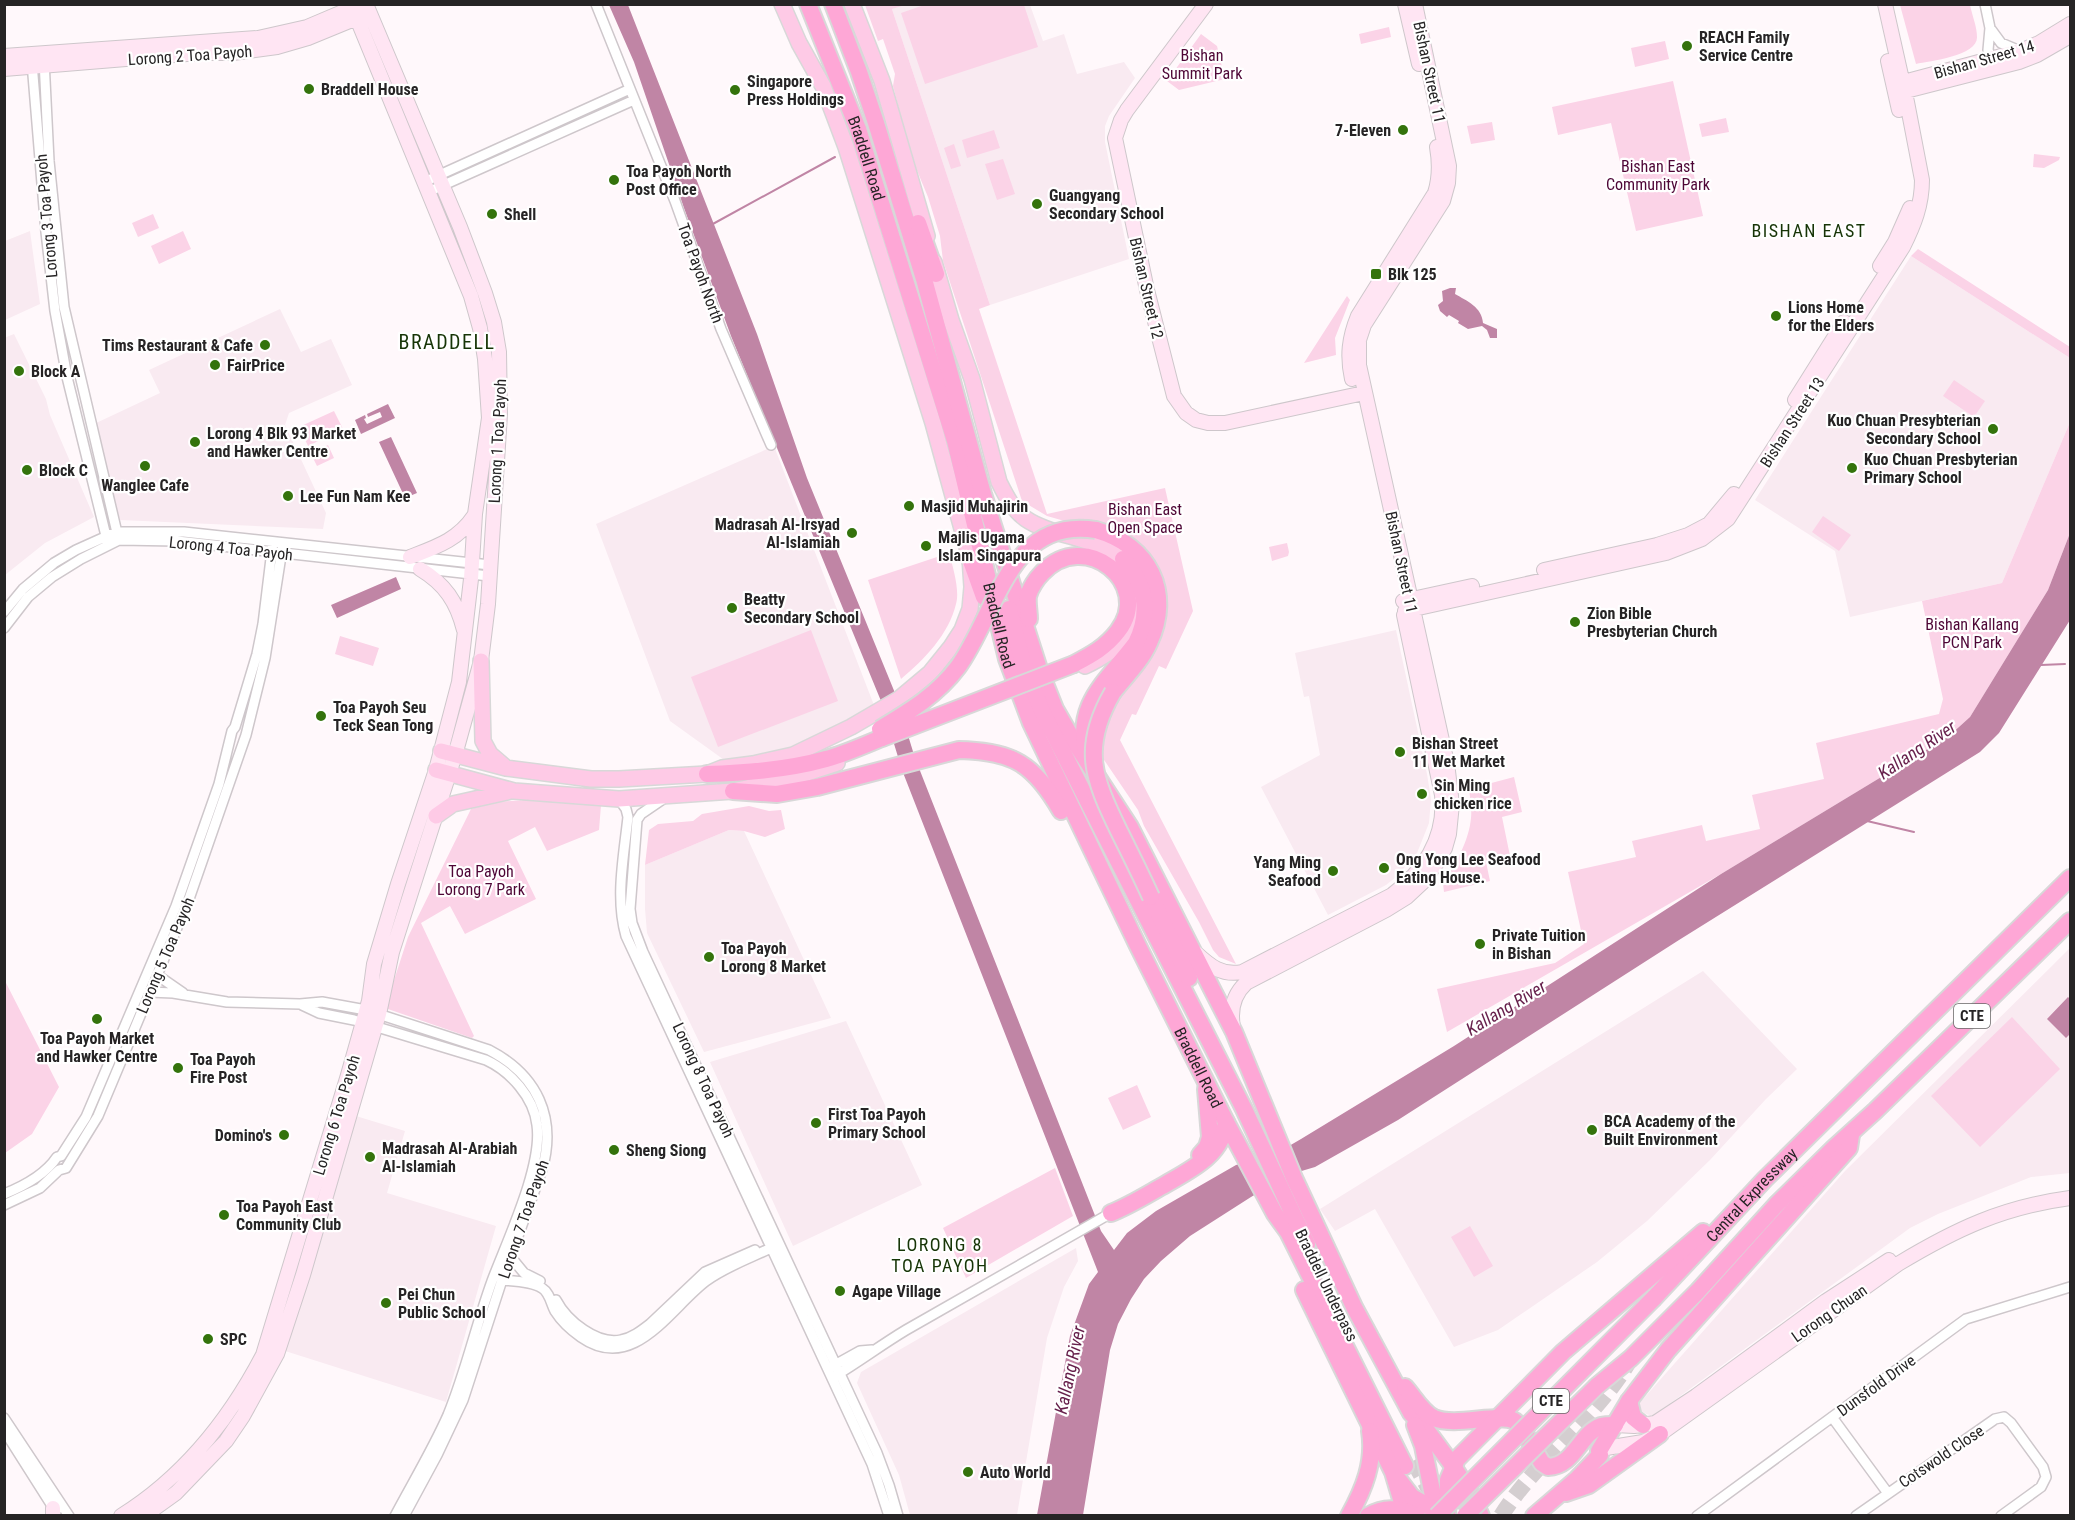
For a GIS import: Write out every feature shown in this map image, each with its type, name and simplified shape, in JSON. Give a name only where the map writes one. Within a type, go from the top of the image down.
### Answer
[{"type":"highway","name":"Braddell Road","points":[[808,4],[832,84],[858,129],[955,441],[1007,659],[1031,723],[1088,845],[1226,1122],[1245,1157],[1272,1190],[1275,1214]]},
{"type":"highway","points":[[821,4],[867,125],[918,283],[928,297]]},
{"type":"highway","name":"Braddell Road","points":[[833,4],[863,70],[983,494],[1031,645],[1055,709],[1091,770],[1130,827],[1158,896]]},
{"type":"highway","points":[[840,4],[863,70],[878,98],[936,274]]},
{"type":"highway","name":"Braddell Road","points":[[983,494],[998,568],[1022,660],[1042,711],[1244,1109]]},
{"type":"highway","points":[[707,774],[754,772],[827,759],[881,731],[942,686],[971,647],[1011,570],[1029,547],[1041,538],[1070,528],[1096,530],[1113,535],[1130,546],[1146,562],[1156,585],[1159,603],[1157,622],[1148,645],[1103,709],[1097,726],[1093,751],[1094,772],[1100,792],[1158,896],[1225,1056],[1244,1109]]},
{"type":"highway","points":[[881,731],[1075,667],[1099,651],[1119,630],[1127,611],[1128,600],[1121,579],[1112,568],[1086,555],[1063,558],[1054,562],[1039,576],[1028,596],[1031,645]]},
{"type":"highway","points":[[970,558],[997,640],[1007,659]]},
{"type":"highway","points":[[1091,770],[1083,739],[1088,705],[1136,643],[1144,619],[1144,594],[1139,580],[1123,559]]},
{"type":"highway","points":[[733,791],[777,794],[816,787],[958,750],[997,752],[1016,760],[1032,772],[1049,791],[1065,819],[1088,845]]},
{"type":"highway","name":"Central Expressway","points":[[1440,1515],[1654,1298],[1765,1179],[2070,878]]},
{"type":"highway","points":[[1158,896],[1180,925],[1234,1032],[1294,1178],[1347,1293],[1411,1413],[1423,1446],[1440,1515]]},
{"type":"highway","name":"Central Expressway","points":[[1465,1515],[1597,1386],[1631,1358],[1698,1291],[1776,1205],[2070,921]]},
{"type":"highway","points":[[1173,1180],[1204,1152],[1210,1137],[1206,1108],[1206,1083]]},
{"type":"highway","name":"Braddell Underpass","points":[[1244,1109],[1263,1151],[1272,1190],[1404,1466]]},
{"type":"highway","points":[[1108,1214],[1131,1205],[1200,1164],[1220,1142],[1226,1122]]},
{"type":"highway","points":[[1519,1515],[1553,1492],[1599,1451],[1629,1401],[1668,1350],[1849,1148],[1851,1134]]},
{"type":"highway","points":[[1440,1515],[1457,1459],[1571,1345],[1765,1179]]},
{"type":"highway","points":[[1275,1214],[1279,1234],[1360,1404],[1370,1433],[1371,1456],[1365,1482],[1349,1515]]},
{"type":"highway","name":"Braddell Underpass","points":[[1275,1214],[1288,1232],[1404,1466]]},
{"type":"highway","points":[[1385,1364],[1433,1417],[1453,1422],[1498,1418],[1516,1422],[1542,1463],[1548,1467],[1560,1465],[1568,1459],[1594,1430],[1603,1425],[1615,1425]]},
{"type":"highway","points":[[1629,1401],[1632,1417],[1643,1425]]},
{"type":"highway","points":[[1360,1404],[1404,1466],[1412,1497],[1440,1515]]},
{"type":"highway","points":[[1411,1413],[1453,1466],[1472,1496],[1480,1515]]},
{"type":"highway","points":[[1559,1494],[1589,1485],[1660,1434]]},
{"type":"highway","points":[[1534,1515],[1600,1455],[1599,1451]]},
{"type":"highway","points":[[1368,1515],[1380,1509],[1394,1508],[1409,1514],[1404,1466]]},
{"type":"main road","name":"Braddell Road","points":[[782,4],[799,43],[832,84],[846,147],[905,330],[970,558],[972,587],[970,609],[962,630],[951,647],[918,685],[899,699],[881,731]]},
{"type":"main road","points":[[792,4],[832,84]]},
{"type":"main road","points":[[852,4],[882,81],[931,247],[936,274],[972,379],[999,482],[1017,511],[1027,520],[1045,529],[1105,547],[1123,559],[1131,574],[1137,598],[1137,609],[1127,638],[1100,658],[1075,667]]},
{"type":"main road","name":"Bishan Street 12","points":[[1206,4],[1126,110],[1116,138],[1148,290],[1174,396],[1186,413],[1196,420],[1225,423],[1360,394]]},
{"type":"main road","name":"Bishan Street 11","points":[[1194,952],[1220,971],[1233,974],[1242,972],[1392,896],[1412,879],[1426,861],[1439,828],[1443,807],[1442,795],[1406,605],[1360,394],[1348,351],[1358,316],[1436,193],[1439,177],[1440,162],[1405,4]]},
{"type":"main road","name":"Bishan Street 11","points":[[1360,394],[1358,351],[1364,325],[1443,201],[1449,175],[1448,155],[1415,4]]},
{"type":"main road","name":"Bishan Street 13","points":[[1406,605],[1665,553],[1702,539],[1728,519],[1903,247],[1918,211],[1922,180],[1875,4]]},
{"type":"main road","name":"Bishan Street 13","points":[[1885,4],[1899,88]]},
{"type":"main road","name":"Lorong 2 Toa Payoh","points":[[4,69],[38,61],[233,53],[277,47],[308,38],[359,9]]},
{"type":"main road","name":"Lorong 1 Toa Payoh","points":[[359,9],[440,181],[485,292],[494,321],[499,352],[500,414],[490,570],[481,661],[448,753]]},
{"type":"main road","name":"Lorong 1 Toa Payoh","points":[[359,9],[426,187],[471,296],[480,328],[489,418],[475,514],[465,635],[448,753]]},
{"type":"main road","name":"Bishan Street 14","points":[[1996,64],[2039,43],[2070,24]]},
{"type":"main road","name":"Bishan Street 14","points":[[1899,88],[2037,55],[2070,36]]},
{"type":"main road","name":"Lorong 2 Toa Payoh","points":[[4,56],[38,61]]},
{"type":"main road","points":[[410,557],[453,539],[466,528],[475,514]]},
{"type":"main road","points":[[420,569],[438,580],[448,593],[461,619],[465,635]]},
{"type":"main road","name":"Bishan Street 11","points":[[1234,1032],[1232,1008],[1238,993],[1246,983],[1407,897],[1429,875],[1445,848],[1452,815],[1450,780],[1406,605]]},
{"type":"main road","points":[[481,661],[483,741],[489,754],[506,768]]},
{"type":"main road","points":[[448,753],[506,768],[600,779],[707,774],[722,768],[793,755],[881,731]]},
{"type":"main road","points":[[442,772],[514,791],[619,800],[733,791],[811,772],[881,731]]},
{"type":"main road","name":"Lorong 6 Toa Payoh","points":[[144,1515],[176,1492],[226,1441],[243,1416],[277,1354],[300,1285],[371,1019],[374,964],[398,884],[448,753]]},
{"type":"main road","name":"Lorong 6 Toa Payoh","points":[[121,1515],[167,1484],[202,1448],[249,1382],[263,1354],[436,816],[442,772]]},
{"type":"main road","points":[[436,816],[453,804],[514,791]]},
{"type":"main road","points":[[374,964],[385,962],[392,952]]},
{"type":"main road","name":"Lorong Chuan","points":[[1615,1425],[1655,1423],[1826,1302],[1929,1236],[1996,1206],[2070,1189]]},
{"type":"main road","name":"Lorong Chuan","points":[[1599,1451],[1611,1446],[1619,1447],[1643,1442],[1660,1434],[1898,1264],[1963,1227],[2024,1206],[2070,1198]]},
{"type":"street","name":"Toa Payoh North","points":[[596,4],[675,201],[722,329],[771,445]]},
{"type":"street","points":[[1986,4],[1990,28],[1988,50],[1996,64]]},
{"type":"street","points":[[1990,28],[2001,43],[2020,51]]},
{"type":"street","name":"Lorong 3 Toa Payoh","points":[[38,61],[64,307],[118,536]]},
{"type":"street","name":"Lorong 3 Toa Payoh","points":[[38,61],[46,232],[56,311],[67,377],[107,540]]},
{"type":"street","points":[[440,181],[630,89]]},
{"type":"street","points":[[426,187],[634,100]]},
{"type":"street","points":[[67,377],[80,375]]},
{"type":"street","name":"Lorong 4 Toa Payoh","points":[[4,612],[23,589],[54,562],[118,536],[184,532],[410,557],[471,569]]},
{"type":"street","name":"Lorong 4 Toa Payoh","points":[[118,536],[420,569],[490,570]]},
{"type":"street","name":"Lorong 4 Toa Payoh","points":[[4,628],[28,597],[52,577],[107,540]]},
{"type":"street","name":"Lorong 5 Toa Payoh","points":[[4,1194],[21,1187],[61,1163],[86,1117],[176,906],[219,784],[261,634],[273,542]]},
{"type":"street","name":"Lorong 5 Toa Payoh","points":[[4,1205],[40,1188],[98,1116],[189,899],[244,734],[265,657],[283,543]]},
{"type":"street","points":[[234,731],[237,740],[244,734]]},
{"type":"street","name":"Lorong 8 Toa Payoh","points":[[665,797],[648,808],[637,820],[630,909],[632,923],[775,1244]]},
{"type":"street","name":"Lorong 8 Toa Payoh","points":[[619,800],[626,809],[628,817],[620,911],[626,936],[834,1371],[872,1464],[889,1515]]},
{"type":"street","name":"Lorong 7 Toa Payoh","points":[[157,975],[187,995]]},
{"type":"street","name":"Lorong 7 Toa Payoh","points":[[149,992],[187,995],[227,1002],[300,1004],[319,1013],[371,1019],[489,1050],[517,1068],[538,1096],[546,1118],[546,1153],[542,1170],[510,1256],[463,1400],[437,1455],[404,1515]]},
{"type":"street","name":"Lorong 7 Toa Payoh","points":[[371,1019],[498,1066],[522,1089],[530,1102],[537,1125],[536,1159],[491,1284],[456,1393],[447,1417],[396,1515]]},
{"type":"street","points":[[834,1371],[860,1352],[872,1350],[1108,1214]]},
{"type":"street","points":[[510,1256],[524,1273],[551,1289],[560,1308],[571,1320],[601,1338],[619,1341],[629,1338],[650,1324],[705,1272],[775,1244]]},
{"type":"street","points":[[502,1280],[540,1287],[547,1293],[555,1311],[568,1327],[592,1344],[616,1348],[627,1346],[655,1331],[703,1283],[775,1244]]},
{"type":"street","name":"Dunsfold Drive","points":[[1697,1515],[1966,1319],[2070,1287]]},
{"type":"street","name":"Lorong 8 Toa Payoh","points":[[834,1371],[877,1453],[890,1485],[898,1515]]},
{"type":"street","name":"Cotswold Close","points":[[1832,1417],[1887,1492]]},
{"type":"street","name":"Cotswold Close","points":[[1856,1515],[1995,1419],[2004,1417],[2011,1422],[2043,1467],[2046,1477],[2041,1487],[2001,1515]]},
{"type":"street","points":[[4,1418],[69,1515]]},
{"type":"street","points":[[4,1430],[55,1513]]},
{"type":"shaded area","name":"Guangyang Secondary School","points":[[905,4],[1030,5],[1043,41],[1064,34],[1077,74],[1124,62],[1135,78],[1109,116],[1105,126],[1105,142],[1129,259],[990,305],[892,9]]},
{"type":"shaded area","points":[[30,231],[40,304],[5,320],[5,241]]},
{"type":"shaded area","points":[[1911,256],[2070,358],[2070,422],[2002,583],[1850,617],[1835,551],[1755,500]]},
{"type":"shaded area","points":[[280,309],[301,352],[331,339],[352,385],[289,413],[285,425],[326,513],[323,529],[120,520],[94,424],[160,393],[149,370]]},
{"type":"shaded area","points":[[14,334],[46,399],[50,415],[94,517],[45,543],[5,575],[4,338]]},
{"type":"shaded area","name":"Beatty Secondary School","points":[[774,446],[877,713],[787,750],[727,762],[670,721],[596,524]]},
{"type":"shaded area","points":[[1396,630],[1427,774],[1431,799],[1429,823],[1417,853],[1396,877],[1386,885],[1328,915],[1261,787],[1320,755],[1309,696],[1304,697],[1295,653]]},
{"type":"shaded area","points":[[729,830],[744,831],[831,1018],[704,1052],[647,933],[645,865]]},
{"type":"shaded area","points":[[2070,948],[2070,1173],[2031,1177],[1938,1214],[1910,1228],[1653,1416],[1636,1407],[1845,1171]]},
{"type":"shaded area","name":"BCA Academy of the Built Environment","points":[[1703,971],[1797,1069],[1710,1160],[1647,1221],[1597,1262],[1498,1330],[1454,1347],[1375,1209],[1335,1231],[1320,1209]]},
{"type":"shaded area","name":"First Toa Payoh Primary School","points":[[846,1021],[922,1185],[793,1246],[710,1062]]},
{"type":"shaded area","name":"Pei Chun Public School","points":[[356,1116],[405,1131],[387,1193],[496,1226],[446,1402],[282,1350]]},
{"type":"shaded area","points":[[1076,1248],[1078,1261],[1064,1287],[1047,1338],[1017,1515],[910,1515],[899,1475],[857,1383],[861,1372]]},
{"type":"green space","points":[[927,4],[1024,5],[1038,47],[925,84],[901,13]]},
{"type":"green space","name":"Bishan East Open Space","points":[[865,5],[905,5],[892,9],[990,305],[979,309],[1047,514],[1165,488],[1193,611],[1166,669],[1159,666],[1136,715],[1132,714],[1120,740],[1236,964],[1219,957],[1213,950],[1144,826],[1138,810],[1098,751],[1110,709],[1147,659],[1097,523],[1068,522],[1047,516],[1022,501],[943,261],[940,236],[928,197],[911,156],[893,86],[895,74],[883,39],[878,41]]},
{"type":"green space","points":[[1900,5],[1970,5],[1977,33],[1975,43],[1962,53],[1916,64]]},
{"type":"green space","points":[[1389,27],[1391,37],[1361,44],[1359,34]]},
{"type":"green space","name":"Bishan Summit Park","points":[[1201,34],[1217,46],[1225,79],[1179,90],[1167,81]]},
{"type":"green space","points":[[1665,41],[1669,59],[1635,67],[1631,48]]},
{"type":"green space","name":"Bishan East Community Park","points":[[1673,81],[1703,216],[1636,231],[1611,123],[1558,135],[1552,107]]},
{"type":"green space","points":[[1726,118],[1729,132],[1702,137],[1699,124]]},
{"type":"green space","points":[[1492,122],[1495,140],[1471,144],[1467,126]]},
{"type":"green space","points":[[994,130],[1000,148],[967,158],[962,140]]},
{"type":"green space","points":[[954,144],[961,166],[951,169],[944,148]]},
{"type":"green space","points":[[2034,154],[2060,157],[2059,160],[2044,168],[2033,167]]},
{"type":"green space","points":[[1003,159],[1015,194],[997,200],[985,164]]},
{"type":"green space","points":[[153,214],[159,228],[138,237],[132,223]]},
{"type":"green space","points":[[183,231],[191,249],[159,264],[151,246]]},
{"type":"green space","points":[[1918,249],[2070,347],[2070,358],[1911,256]]},
{"type":"green space","points":[[1347,296],[1350,300],[1335,338],[1336,355],[1304,363]]},
{"type":"green space","points":[[1954,380],[1985,401],[1974,417],[1943,396]]},
{"type":"green space","points":[[334,411],[343,429],[308,446],[299,427]]},
{"type":"green space","name":"Bishan Kallang PCN Park","points":[[2070,422],[2070,533],[2048,590],[1970,717],[1949,736],[1721,874],[1447,1032],[1437,989],[1555,963],[1584,944],[1568,872],[1636,857],[1632,841],[1702,825],[1706,841],[1760,829],[1752,795],[1824,779],[1816,743],[1939,714],[1943,699],[1922,601],[2002,583]]},
{"type":"green space","points":[[328,445],[334,458],[317,466],[312,456],[314,452]]},
{"type":"green space","points":[[1823,516],[1851,535],[1839,551],[1812,532]]},
{"type":"green space","points":[[1287,543],[1288,556],[1272,561],[1269,547]]},
{"type":"green space","points":[[949,553],[957,593],[953,615],[935,646],[901,679],[868,580]]},
{"type":"green space","points":[[811,630],[838,701],[718,747],[691,677]]},
{"type":"green space","points":[[340,636],[379,648],[373,666],[335,654]]},
{"type":"green space","points":[[1514,777],[1522,812],[1502,817],[1510,856],[1486,862],[1490,881],[1444,892],[1443,884],[1461,852],[1470,827],[1469,789]]},
{"type":"green space","name":"Toa Payoh Lorong 7 Park","points":[[538,799],[601,805],[599,830],[547,851],[535,827],[508,841],[536,899],[465,934],[450,906],[421,923],[474,1036],[472,1038],[385,1008],[408,937],[471,809],[496,802]]},
{"type":"green space","points":[[749,806],[769,811],[781,810],[785,829],[765,837],[744,831],[729,830],[645,865],[649,830],[658,824],[693,821],[702,814]]},
{"type":"green space","points":[[4,979],[59,1087],[32,1134],[5,1153]]},
{"type":"green space","points":[[2012,1017],[2060,1069],[1980,1147],[1931,1096]]},
{"type":"green space","points":[[1137,1085],[1151,1117],[1123,1130],[1108,1098]]},
{"type":"green space","points":[[1055,1168],[1073,1216],[966,1278],[943,1228]]},
{"type":"green space","points":[[1470,1226],[1493,1266],[1474,1277],[1451,1237]]},
{"type":"water","name":"Kallang River","points":[[609,5],[628,5],[757,334],[807,478],[895,693],[915,758],[1101,1231],[1114,1250],[1127,1233],[1156,1211],[1236,1165],[1277,1153],[1301,1139],[1454,1046],[1721,874],[1949,736],[1970,717],[2048,590],[2070,533],[2070,620],[1999,733],[1980,752],[1679,940],[1398,1120],[1315,1167],[1288,1175],[1251,1197],[1190,1236],[1161,1261],[1144,1279],[1131,1299],[1118,1324],[1110,1350],[1083,1515],[1037,1515],[1070,1336],[1089,1284],[1098,1272],[902,770],[881,701],[731,336],[634,62]]},
{"type":"water","points":[[1456,288],[1455,294],[1477,309],[1483,323],[1497,329],[1497,338],[1490,338],[1487,330],[1482,326],[1468,329],[1458,323],[1459,321],[1449,315],[1447,317],[1440,311],[1438,305],[1443,301],[1442,291]]},
{"type":"water","points":[[388,404],[395,418],[361,434],[355,420],[365,415],[364,419],[367,424],[382,417],[380,412],[368,417],[367,414]]},
{"type":"water","points":[[391,437],[417,493],[405,498],[379,442]]},
{"type":"water","points":[[396,577],[401,589],[337,618],[331,605]]},
{"type":"water","points":[[2068,997],[2070,999],[2070,1034],[2066,1038],[2047,1019]]},
{"type":"waterway","points":[[711,225],[835,157]]},
{"type":"waterway","points":[[2041,665],[2065,664]]},
{"type":"waterway","points":[[1867,821],[1914,832]]},
{"type":"tunnel","points":[[1501,1516],[1532,1476],[1601,1400],[1630,1360]]},
{"type":"tunnel","points":[[1413,1461],[1430,1491]]},
{"type":"place","name":"REACH Family Service Centre","points":[[1687,46]]},
{"type":"place","name":"Braddell House","points":[[309,89]]},
{"type":"place","name":"Singapore Press Holdings","points":[[735,90]]},
{"type":"place","name":"7-Eleven","points":[[1403,130]]},
{"type":"place","name":"Toa Payoh North Post Office","points":[[614,180]]},
{"type":"place","name":"Guangyang Secondary School","points":[[1037,204]]},
{"type":"place","name":"Shell","points":[[492,214]]},
{"type":"place","name":"Blk 125","points":[[1376,274]]},
{"type":"place","name":"Lions Home for the Elders","points":[[1776,316]]},
{"type":"place","name":"Tims Restaurant & Cafe","points":[[265,345]]},
{"type":"place","name":"FairPrice","points":[[215,365]]},
{"type":"place","name":"Block A","points":[[19,371]]},
{"type":"place","name":"Kuo Chuan Presybterian Secondary School","points":[[1993,429]]},
{"type":"place","name":"Lorong 4 Blk 93 Market and Hawker Centre","points":[[195,442]]},
{"type":"place","name":"Wanglee Cafe","points":[[145,466]]},
{"type":"place","name":"Kuo Chuan Presbyterian Primary School","points":[[1852,468]]},
{"type":"place","name":"Block C","points":[[27,470]]},
{"type":"place","name":"Lee Fun Nam Kee","points":[[288,496]]},
{"type":"place","name":"Masjid Muhajirin","points":[[909,506]]},
{"type":"place","name":"Madrasah Al-Irsyad Al-Islamiah","points":[[852,533]]},
{"type":"place","name":"Majlis Ugama Islam Singapura","points":[[926,546]]},
{"type":"place","name":"Beatty Secondary School","points":[[732,608]]},
{"type":"place","name":"Zion Bible Presbyterian Church","points":[[1575,622]]},
{"type":"place","name":"Toa Payoh Seu Teck Sean Tong","points":[[321,716]]},
{"type":"place","name":"Bishan Street 11 Wet Market","points":[[1400,752]]},
{"type":"place","name":"Sin Ming chicken rice","points":[[1422,794]]},
{"type":"place","name":"Ong Yong Lee Seafood Eating House.","points":[[1384,868]]},
{"type":"place","name":"Yang Ming Seafood","points":[[1333,871]]},
{"type":"place","name":"Private Tuition in Bishan","points":[[1480,944]]},
{"type":"place","name":"Toa Payoh Lorong 8 Market","points":[[709,957]]},
{"type":"place","name":"Toa Payoh Market and Hawker Centre","points":[[97,1019]]},
{"type":"place","name":"Toa Payoh Fire Post","points":[[178,1068]]},
{"type":"place","name":"First Toa Payoh Primary School","points":[[816,1123]]},
{"type":"place","name":"BCA Academy of the Built Environment","points":[[1592,1130]]},
{"type":"place","name":"Domino's","points":[[284,1135]]},
{"type":"place","name":"Sheng Siong","points":[[614,1150]]},
{"type":"place","name":"Madrasah Al-Arabiah Al-Islamiah","points":[[370,1157]]},
{"type":"place","name":"Toa Payoh East Community Club","points":[[224,1215]]},
{"type":"place","name":"Agape Village","points":[[840,1291]]},
{"type":"place","name":"Pei Chun Public School","points":[[386,1303]]},
{"type":"place","name":"SPC","points":[[208,1339]]},
{"type":"place","name":"Auto World","points":[[968,1472]]},
{"type":"district","name":"BISHAN EAST","points":[[1809,231]]},
{"type":"district","name":"BRADDELL","points":[[447,342]]},
{"type":"district","name":"LORONG 8 TOA PAYOH","points":[[940,1255]]}]
